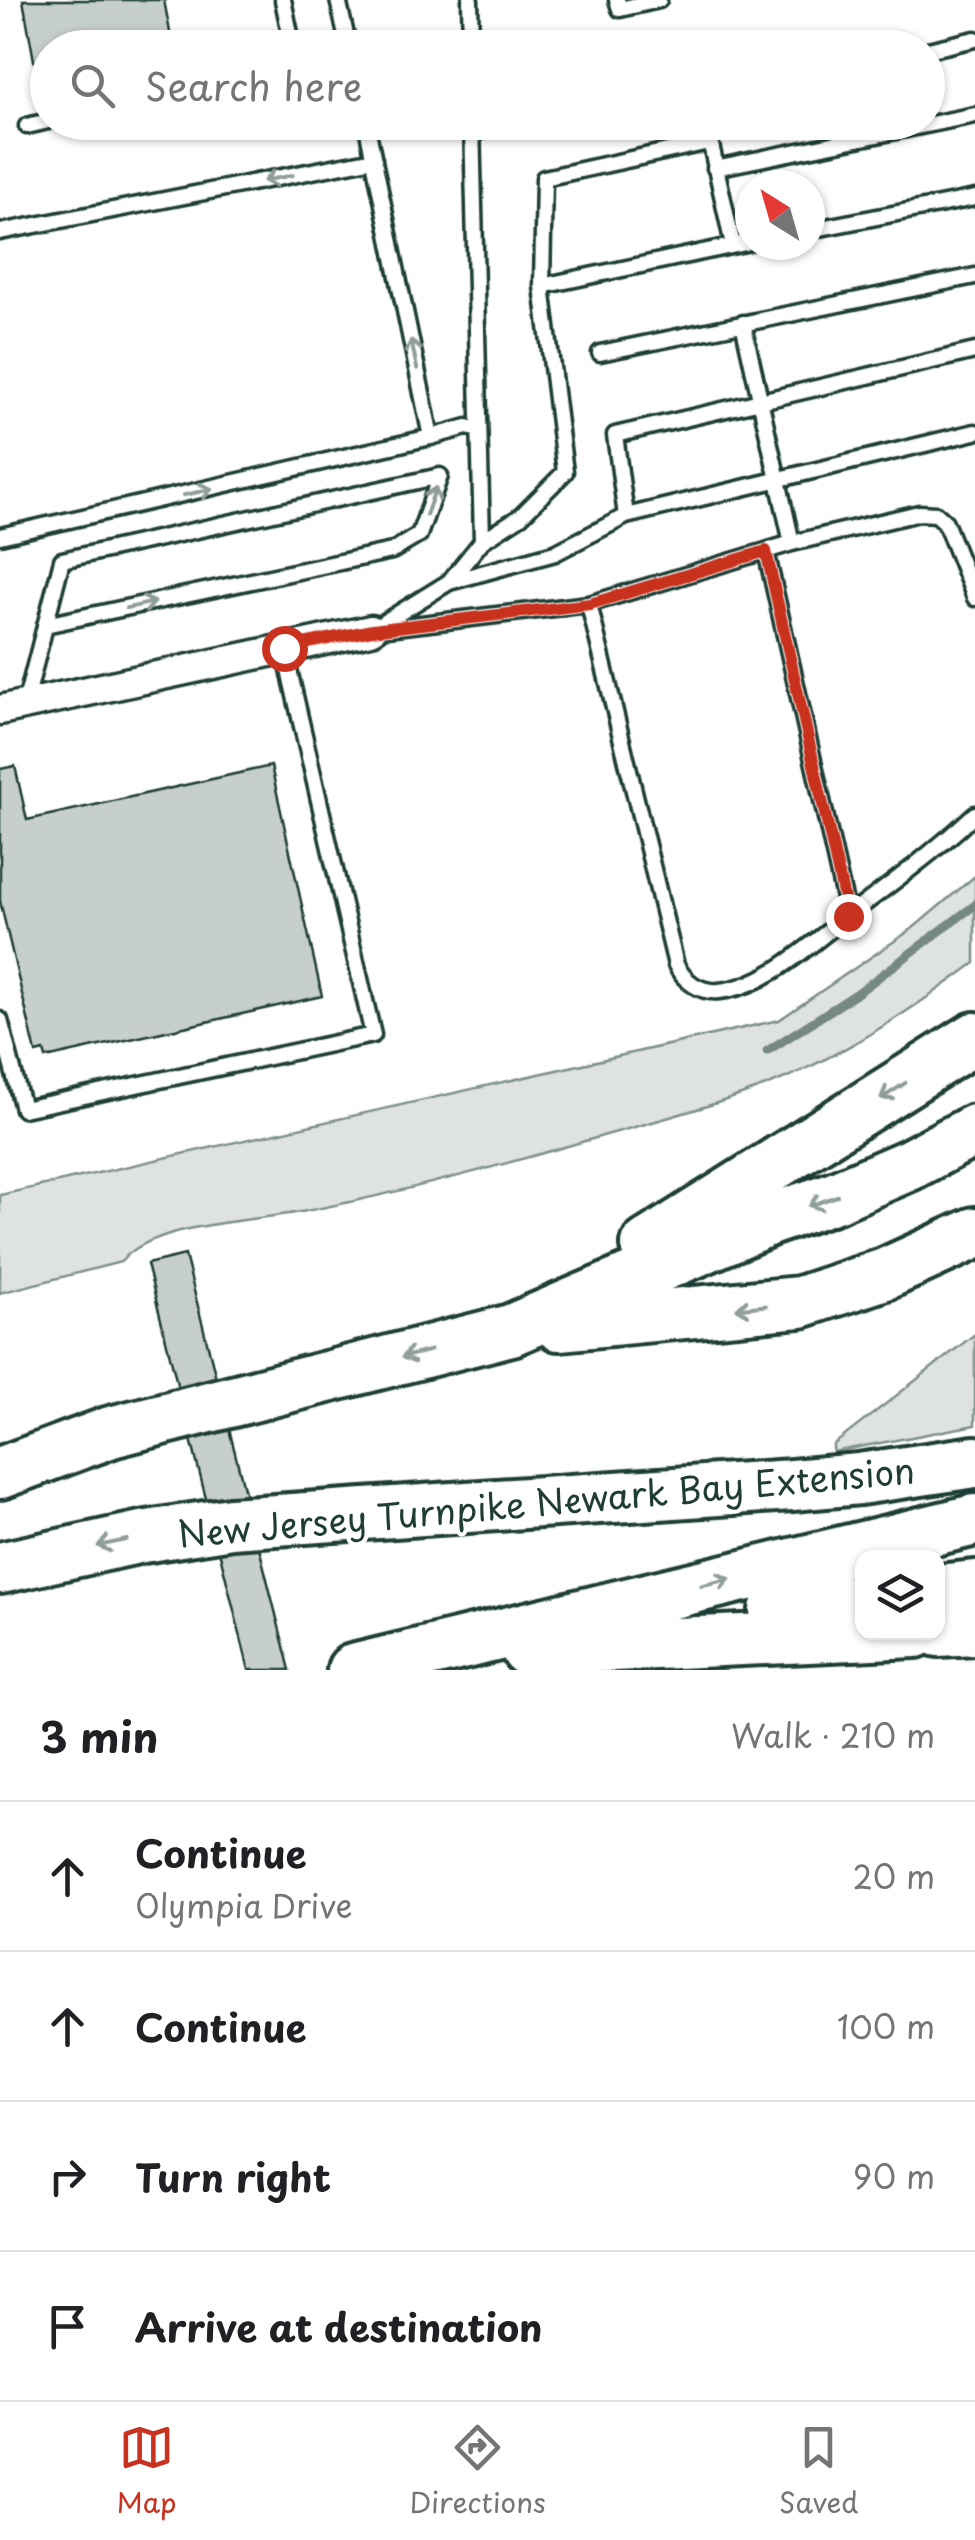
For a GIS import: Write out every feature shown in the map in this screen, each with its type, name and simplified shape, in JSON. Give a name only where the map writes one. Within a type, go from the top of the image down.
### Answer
[{"type":"highway","points":[[511,1330],[975,1038]]},
{"type":"highway","points":[[511,1330],[890,1173],[975,1130]]},
{"type":"highway","points":[[0,1473],[111,1432],[511,1330],[800,1302],[885,1274],[975,1233]]},
{"type":"highway","points":[[0,1445],[111,1432]]},
{"type":"highway","points":[[0,1506],[111,1432]]},
{"type":"highway","name":"New Jersey Turnpike Newark Bay Extension","points":[[0,1568],[142,1536],[231,1523],[859,1479],[975,1462]]},
{"type":"highway","name":"New Jersey Turnpike Newark Bay Extension","points":[[354,1670],[420,1662],[975,1520]]},
{"type":"highway","points":[[945,1589],[975,1586]]},
{"type":"highway","points":[[420,1662],[855,1601]]},
{"type":"highway","points":[[945,1631],[975,1629]]},
{"type":"highway","points":[[420,1662],[808,1647],[858,1640]]},
{"type":"street","points":[[12,708],[372,630]]},
{"type":"lane","points":[[283,0],[289,30]]},
{"type":"lane","points":[[338,0],[345,30]]},
{"type":"lane","points":[[470,0],[471,30]]},
{"type":"lane","points":[[616,0],[620,9],[660,0]]},
{"type":"lane","points":[[945,46],[975,39]]},
{"type":"lane","points":[[945,121],[975,115]]},
{"type":"lane","points":[[370,140],[432,438]]},
{"type":"lane","points":[[472,140],[482,541]]},
{"type":"lane","points":[[715,168],[852,140]]},
{"type":"lane","points":[[449,582],[482,541],[521,516],[565,472],[542,286],[544,178],[709,142],[733,245],[542,286]]},
{"type":"lane","points":[[0,232],[374,159]]},
{"type":"lane","points":[[825,227],[975,198]]},
{"type":"lane","points":[[600,353],[975,276]]},
{"type":"lane","points":[[743,323],[792,543]]},
{"type":"lane","points":[[626,516],[616,434],[975,351]]},
{"type":"lane","points":[[0,536],[467,428],[479,430]]},
{"type":"lane","points":[[372,630],[449,582],[556,553],[626,516],[975,432]]},
{"type":"lane","points":[[12,708],[45,625],[62,560],[440,476],[419,535],[392,551],[45,625]]},
{"type":"lane","points":[[372,630],[590,604],[792,543],[899,516],[936,514],[946,522],[975,598]]},
{"type":"lane","points":[[766,551],[848,916]]},
{"type":"lane","points":[[590,604],[681,974],[696,986],[721,992],[760,979],[926,860],[975,814]]},
{"type":"lane","points":[[0,1020],[23,1109],[373,1035],[284,648]]},
{"type":"shaded area","points":[[975,876],[975,963],[862,1039],[801,1071],[679,1115],[443,1180],[306,1211],[180,1231],[136,1249],[121,1262],[0,1293],[0,1195],[779,1020],[912,929]]},
{"type":"shaded area","points":[[975,1334],[975,1425],[833,1452],[833,1445]]},
{"type":"building","points":[[23,0],[164,0],[170,30],[30,30],[30,38]]},
{"type":"building","points":[[15,766],[27,820],[271,766],[322,996],[46,1058],[44,1051],[36,1053],[0,901],[0,769]]},
{"type":"building","points":[[185,1255],[290,1670],[249,1670],[147,1264]]},
{"type":"waterway","points":[[767,1051],[856,994],[975,905]]},
{"type":"route","points":[[284,648],[372,630],[590,604],[766,551],[848,916]]}]
